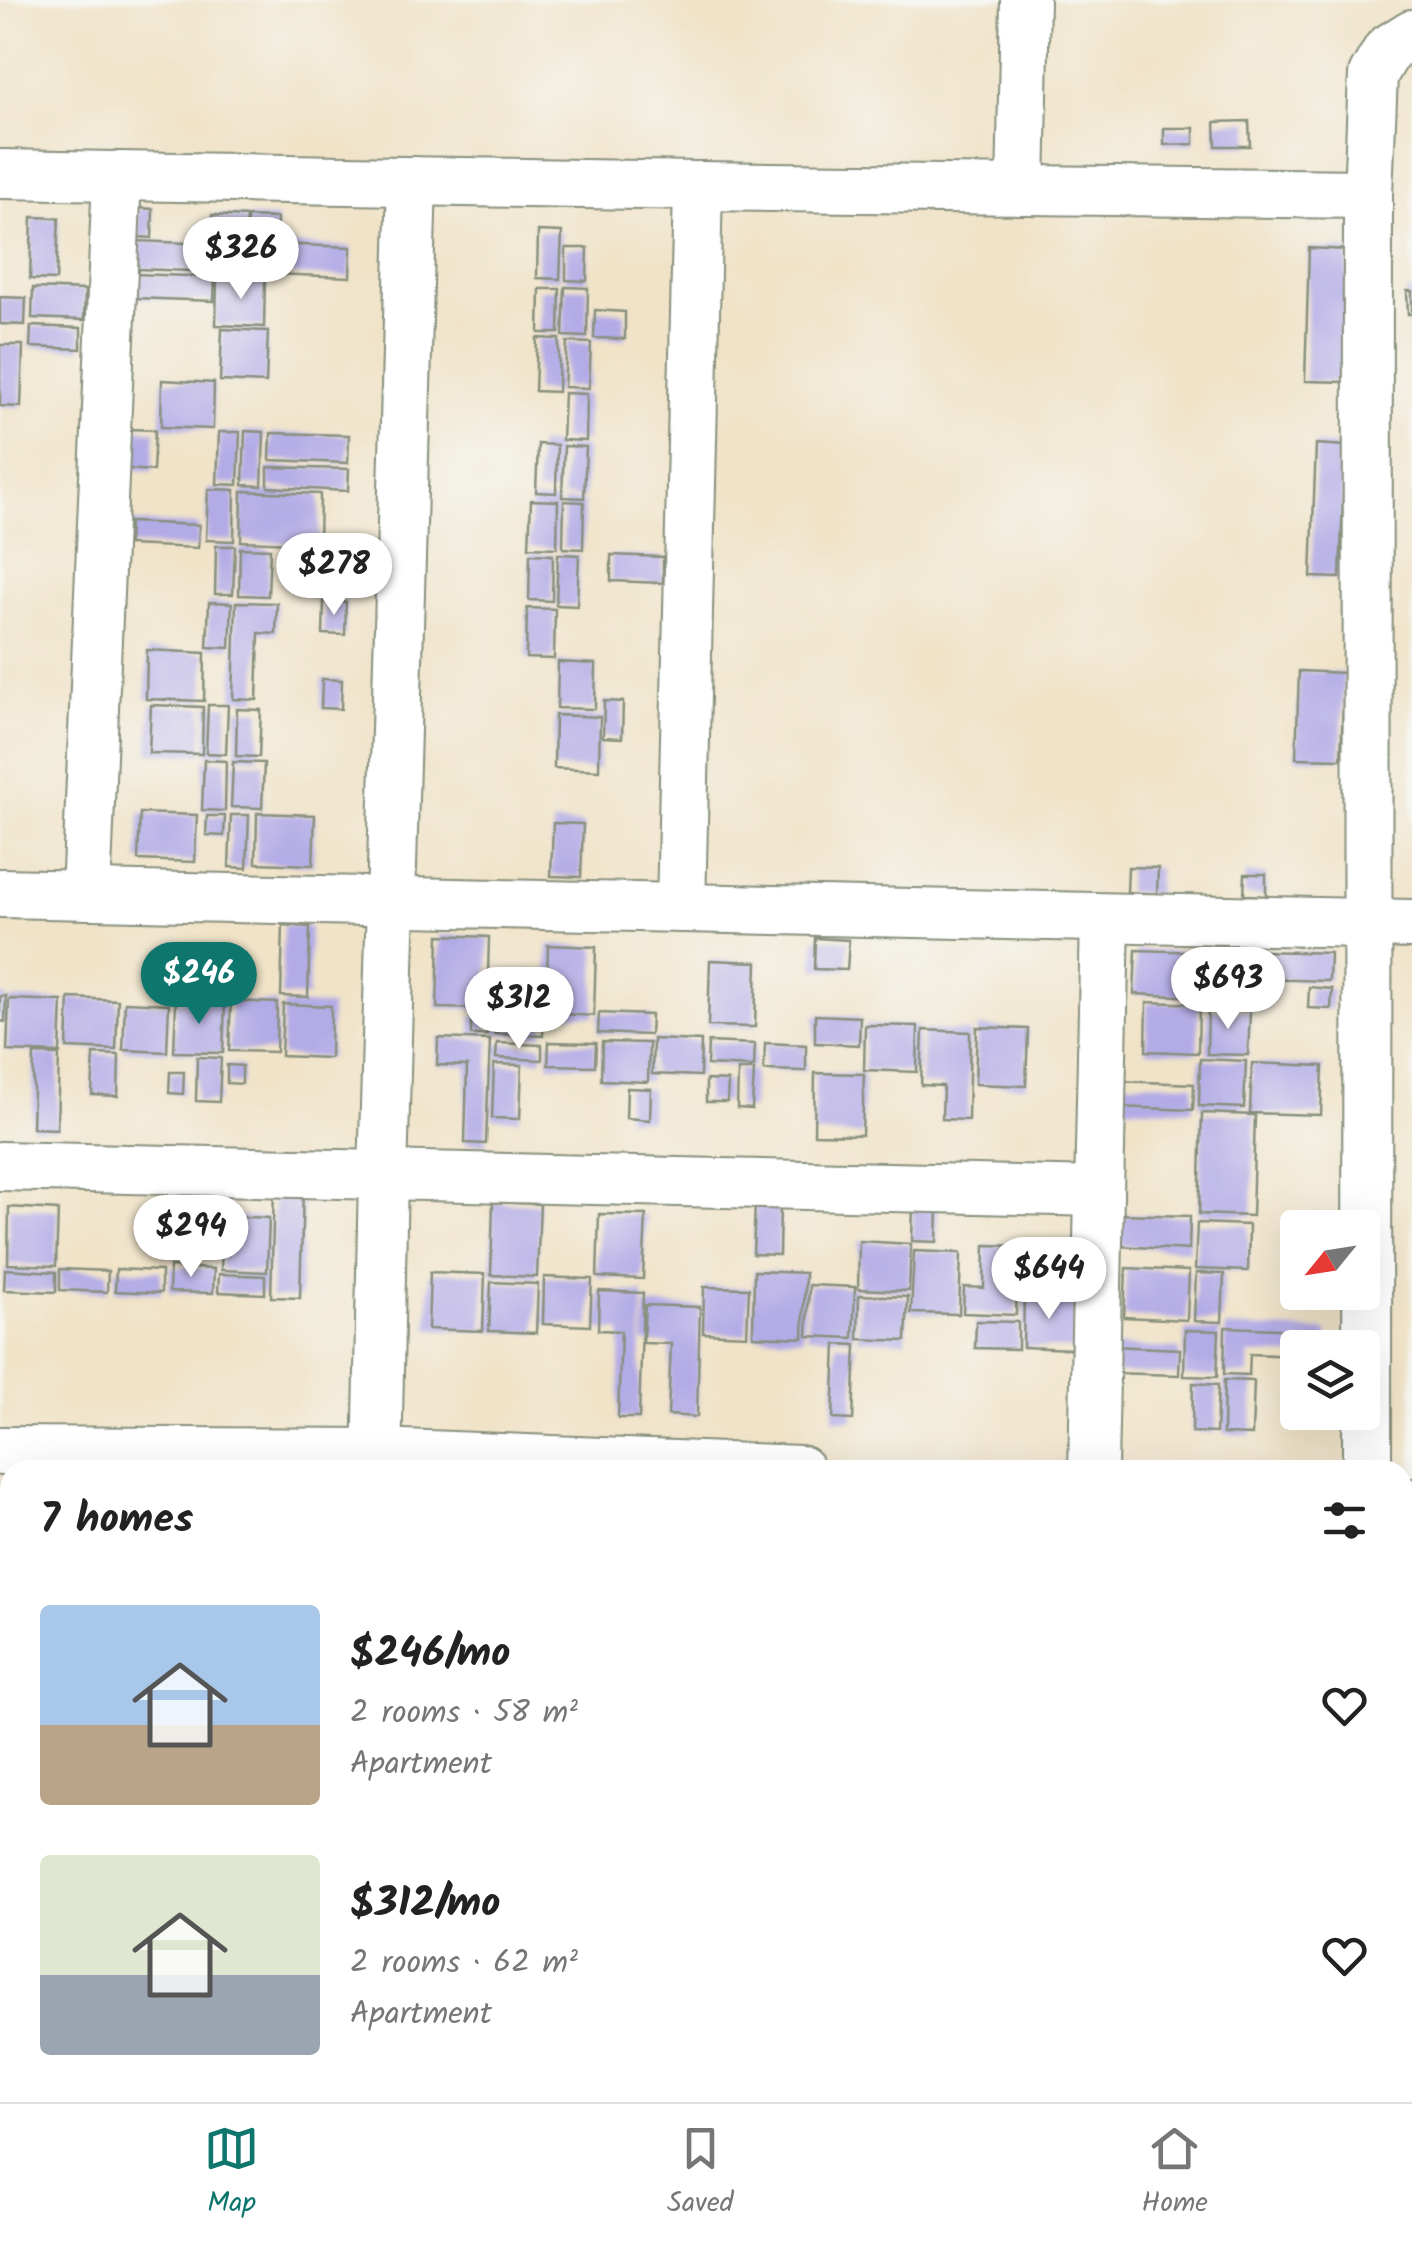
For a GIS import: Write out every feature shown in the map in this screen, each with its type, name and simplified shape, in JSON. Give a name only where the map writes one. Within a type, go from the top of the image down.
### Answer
[{"type":"street","points":[[1021,190],[1025,0]]},
{"type":"street","points":[[1367,1460],[1390,924],[1368,194],[1373,75],[1388,49],[1412,34]]},
{"type":"street","points":[[0,174],[1368,194]]},
{"type":"street","points":[[86,895],[117,176]]},
{"type":"street","points":[[378,1460],[412,181]]},
{"type":"street","points":[[681,908],[698,186]]},
{"type":"street","points":[[0,893],[1390,924]]},
{"type":"street","points":[[1093,1460],[1106,918]]},
{"type":"street","points":[[0,1166],[1100,1192]]},
{"type":"street","points":[[0,1451],[309,1460]]},
{"type":"street","points":[[0,1726],[0,1755]]},
{"type":"building","points":[[1249,121],[1250,146],[1216,146],[1215,122]]},
{"type":"building","points":[[1164,128],[1194,128],[1194,144],[1164,145]]},
{"type":"building","points":[[138,208],[153,209],[152,238],[137,237]]},
{"type":"building","points":[[212,215],[246,217],[244,273],[137,269],[138,241],[211,244]]},
{"type":"building","points":[[32,217],[59,218],[56,280],[30,279]]},
{"type":"building","points":[[247,217],[277,218],[276,244],[351,247],[350,277],[245,273]]},
{"type":"building","points":[[538,231],[562,232],[560,279],[537,278]]},
{"type":"building","points":[[566,248],[588,248],[587,281],[566,280]]},
{"type":"building","points":[[1309,248],[1349,250],[1345,382],[1305,381]]},
{"type":"building","points":[[134,274],[215,277],[214,301],[134,298]]},
{"type":"building","points":[[217,277],[265,278],[264,327],[216,325]]},
{"type":"building","points":[[565,287],[588,288],[587,337],[563,336]]},
{"type":"building","points":[[33,288],[85,290],[84,320],[32,318]]},
{"type":"building","points":[[540,289],[560,289],[559,333],[539,333]]},
{"type":"building","points":[[1407,291],[1412,291],[1412,314],[1408,314]]},
{"type":"building","points":[[0,297],[26,298],[25,325],[0,324]]},
{"type":"building","points":[[595,310],[625,312],[625,339],[594,338]]},
{"type":"building","points":[[31,326],[81,328],[81,349],[30,347]]},
{"type":"building","points":[[222,329],[268,331],[266,383],[220,381]]},
{"type":"building","points":[[537,338],[559,339],[558,392],[535,391]]},
{"type":"building","points":[[567,342],[591,343],[589,388],[564,387]]},
{"type":"building","points":[[0,345],[23,345],[21,407],[0,406]]},
{"type":"building","points":[[162,380],[214,383],[213,429],[161,427]]},
{"type":"building","points":[[564,393],[587,394],[586,441],[562,440]]},
{"type":"building","points":[[129,429],[155,430],[153,471],[128,469]]},
{"type":"building","points":[[245,431],[264,432],[262,486],[243,485]]},
{"type":"building","points":[[219,432],[240,432],[238,485],[217,484]]},
{"type":"building","points":[[271,433],[349,435],[348,463],[270,460]]},
{"type":"building","points":[[538,444],[557,445],[556,493],[536,492]]},
{"type":"building","points":[[1316,444],[1345,446],[1340,578],[1311,577]]},
{"type":"building","points":[[564,446],[586,447],[584,498],[562,497]]},
{"type":"building","points":[[268,467],[349,469],[348,491],[268,487]]},
{"type":"building","points":[[208,489],[235,490],[234,541],[206,540]]},
{"type":"building","points":[[242,491],[320,494],[319,544],[241,541]]},
{"type":"building","points":[[531,500],[558,501],[557,548],[529,547]]},
{"type":"building","points":[[564,501],[584,502],[583,549],[563,548]]},
{"type":"building","points":[[129,522],[199,525],[198,548],[128,545]]},
{"type":"building","points":[[216,546],[235,546],[233,594],[215,594]]},
{"type":"building","points":[[240,548],[270,549],[268,596],[239,595]]},
{"type":"building","points":[[530,554],[553,555],[552,601],[529,600]]},
{"type":"building","points":[[558,554],[579,555],[577,606],[556,605]]},
{"type":"building","points":[[611,555],[663,557],[663,583],[611,581]]},
{"type":"building","points":[[324,601],[346,602],[345,635],[323,634]]},
{"type":"building","points":[[209,602],[232,603],[230,648],[207,647]]},
{"type":"building","points":[[236,602],[277,603],[276,634],[259,633],[257,700],[233,699]]},
{"type":"building","points":[[527,608],[555,609],[554,659],[526,658]]},
{"type":"building","points":[[147,650],[205,653],[204,701],[146,699]]},
{"type":"building","points":[[558,662],[596,664],[595,709],[557,708]]},
{"type":"building","points":[[1299,671],[1344,673],[1341,759],[1296,758]]},
{"type":"building","points":[[322,679],[342,680],[341,709],[321,708]]},
{"type":"building","points":[[604,701],[623,702],[622,738],[603,737]]},
{"type":"building","points":[[151,705],[203,707],[202,754],[149,753]]},
{"type":"building","points":[[208,705],[228,705],[226,754],[206,753]]},
{"type":"building","points":[[237,709],[261,710],[259,757],[236,756]]},
{"type":"building","points":[[555,715],[600,717],[599,770],[554,768]]},
{"type":"building","points":[[204,760],[226,761],[225,811],[202,810]]},
{"type":"building","points":[[233,762],[264,763],[262,808],[231,807]]},
{"type":"building","points":[[140,813],[197,815],[195,862],[138,860]]},
{"type":"building","points":[[257,813],[315,815],[313,865],[256,863]]},
{"type":"building","points":[[231,815],[249,815],[247,868],[229,867]]},
{"type":"building","points":[[207,816],[225,816],[224,836],[206,835]]},
{"type":"building","points":[[553,823],[583,824],[581,877],[551,876]]},
{"type":"building","points":[[1128,867],[1158,868],[1157,894],[1127,892]]},
{"type":"building","points":[[1245,874],[1266,874],[1266,896],[1244,895]]},
{"type":"building","points":[[283,925],[310,927],[308,997],[281,996]]},
{"type":"building","points":[[439,935],[489,937],[487,1009],[437,1008]]},
{"type":"building","points":[[815,938],[849,940],[847,970],[814,969]]},
{"type":"building","points":[[548,945],[596,947],[594,1016],[546,1013]]},
{"type":"building","points":[[1136,950],[1201,952],[1199,997],[1134,994]]},
{"type":"building","points":[[1262,951],[1330,953],[1329,981],[1261,979]]},
{"type":"building","points":[[1208,952],[1255,954],[1253,1004],[1206,1002]]},
{"type":"building","points":[[710,960],[757,962],[755,1027],[708,1026]]},
{"type":"building","points":[[523,972],[545,973],[543,1036],[494,1034],[496,1000],[522,1001]]},
{"type":"building","points":[[1309,987],[1332,989],[1331,1009],[1308,1008]]},
{"type":"building","points":[[0,996],[6,996],[5,1022],[0,1021]]},
{"type":"building","points":[[69,998],[118,1000],[116,1050],[67,1048]]},
{"type":"building","points":[[9,999],[62,1001],[60,1053],[7,1051]]},
{"type":"building","points":[[176,1001],[225,1003],[223,1053],[174,1052]]},
{"type":"building","points":[[231,1001],[277,1003],[276,1052],[229,1051]]},
{"type":"building","points":[[125,1002],[169,1004],[167,1052],[123,1050]]},
{"type":"building","points":[[1147,1002],[1199,1004],[1198,1053],[1146,1051]]},
{"type":"building","points":[[283,1004],[331,1006],[330,1058],[281,1056]]},
{"type":"building","points":[[1208,1010],[1250,1011],[1248,1055],[1207,1054]]},
{"type":"building","points":[[599,1013],[651,1015],[650,1035],[598,1033]]},
{"type":"building","points":[[815,1015],[860,1017],[859,1045],[815,1043]]},
{"type":"building","points":[[471,1016],[487,1017],[487,1035],[471,1035]]},
{"type":"building","points":[[865,1025],[918,1026],[917,1072],[864,1070]]},
{"type":"building","points":[[977,1027],[1028,1029],[1026,1086],[975,1084]]},
{"type":"building","points":[[923,1030],[970,1032],[968,1120],[942,1119],[943,1086],[921,1085]]},
{"type":"building","points":[[438,1038],[490,1040],[486,1144],[465,1143],[467,1066],[437,1065]]},
{"type":"building","points":[[653,1039],[701,1041],[700,1076],[652,1074]]},
{"type":"building","points":[[549,1042],[596,1043],[595,1066],[548,1065]]},
{"type":"building","points":[[602,1042],[649,1043],[648,1082],[601,1080]]},
{"type":"building","points":[[708,1042],[755,1044],[754,1067],[707,1065]]},
{"type":"building","points":[[497,1043],[542,1045],[542,1060],[496,1058]]},
{"type":"building","points":[[765,1043],[806,1045],[806,1071],[764,1070]]},
{"type":"building","points":[[34,1054],[59,1055],[57,1129],[32,1128]]},
{"type":"building","points":[[94,1054],[119,1055],[118,1096],[92,1095]]},
{"type":"building","points":[[197,1057],[221,1058],[219,1102],[196,1101]]},
{"type":"building","points":[[1200,1059],[1246,1061],[1244,1108],[1199,1106]]},
{"type":"building","points":[[1252,1063],[1323,1066],[1321,1115],[1250,1113]]},
{"type":"building","points":[[494,1064],[522,1065],[520,1119],[492,1118]]},
{"type":"building","points":[[227,1065],[242,1066],[242,1084],[227,1083]]},
{"type":"building","points":[[738,1070],[754,1070],[752,1109],[737,1108]]},
{"type":"building","points":[[170,1072],[184,1072],[183,1094],[169,1093]]},
{"type":"building","points":[[815,1073],[864,1074],[862,1135],[814,1134]]},
{"type":"building","points":[[706,1080],[728,1081],[727,1102],[706,1102]]},
{"type":"building","points":[[1118,1081],[1194,1084],[1193,1110],[1117,1107]]},
{"type":"building","points":[[627,1088],[651,1089],[650,1120],[626,1118]]},
{"type":"building","points":[[1202,1113],[1255,1115],[1252,1216],[1199,1214]]},
{"type":"building","points":[[274,1189],[303,1190],[300,1298],[271,1297]]},
{"type":"building","points":[[493,1202],[540,1204],[537,1277],[491,1275]]},
{"type":"building","points":[[755,1204],[780,1205],[779,1255],[753,1254]]},
{"type":"building","points":[[913,1204],[938,1205],[937,1242],[912,1241]]},
{"type":"building","points":[[9,1207],[58,1210],[56,1266],[8,1264]]},
{"type":"building","points":[[599,1214],[646,1215],[643,1279],[597,1277]]},
{"type":"building","points":[[1119,1214],[1190,1216],[1189,1250],[1118,1246]]},
{"type":"building","points":[[223,1216],[269,1218],[267,1272],[221,1270]]},
{"type":"building","points":[[1197,1223],[1249,1225],[1248,1271],[1195,1269]]},
{"type":"building","points":[[859,1241],[911,1244],[909,1291],[858,1289]]},
{"type":"building","points":[[985,1245],[1018,1246],[1016,1315],[963,1313],[964,1287],[984,1288]]},
{"type":"building","points":[[914,1251],[961,1253],[959,1314],[911,1313]]},
{"type":"building","points":[[170,1267],[214,1269],[213,1293],[169,1292]]},
{"type":"building","points":[[1126,1268],[1189,1271],[1187,1320],[1124,1317]]},
{"type":"building","points":[[5,1269],[56,1272],[56,1292],[4,1290]]},
{"type":"building","points":[[60,1269],[108,1271],[107,1292],[60,1290]]},
{"type":"building","points":[[116,1269],[161,1271],[161,1293],[115,1291]]},
{"type":"building","points":[[754,1271],[805,1273],[803,1338],[753,1336]]},
{"type":"building","points":[[430,1272],[485,1274],[483,1331],[428,1329]]},
{"type":"building","points":[[1196,1273],[1224,1274],[1222,1322],[1194,1321]]},
{"type":"building","points":[[219,1274],[265,1276],[265,1294],[218,1292]]},
{"type":"building","points":[[544,1277],[592,1279],[590,1326],[543,1324]]},
{"type":"building","points":[[491,1282],[538,1284],[536,1333],[489,1331]]},
{"type":"building","points":[[809,1285],[855,1287],[853,1338],[807,1336]]},
{"type":"building","points":[[704,1287],[749,1288],[747,1335],[703,1333]]},
{"type":"building","points":[[599,1291],[643,1293],[639,1418],[618,1418],[621,1331],[598,1330]]},
{"type":"building","points":[[859,1295],[908,1297],[906,1341],[858,1339]]},
{"type":"building","points":[[1024,1295],[1075,1297],[1073,1349],[1023,1347]]},
{"type":"building","points":[[645,1305],[700,1307],[697,1417],[668,1415],[671,1344],[643,1343]]},
{"type":"building","points":[[976,1321],[1018,1322],[1018,1349],[975,1348]]},
{"type":"building","points":[[1225,1327],[1302,1330],[1280,1330],[1280,1355],[1250,1354],[1249,1375],[1224,1374]]},
{"type":"building","points":[[1185,1330],[1219,1331],[1217,1377],[1184,1376]]},
{"type":"building","points":[[836,1344],[856,1345],[853,1420],[833,1419]]},
{"type":"building","points":[[1110,1346],[1180,1349],[1179,1375],[1110,1373]]},
{"type":"building","points":[[1224,1380],[1254,1381],[1252,1435],[1223,1434]]},
{"type":"building","points":[[1193,1383],[1218,1385],[1216,1433],[1192,1432]]}]
